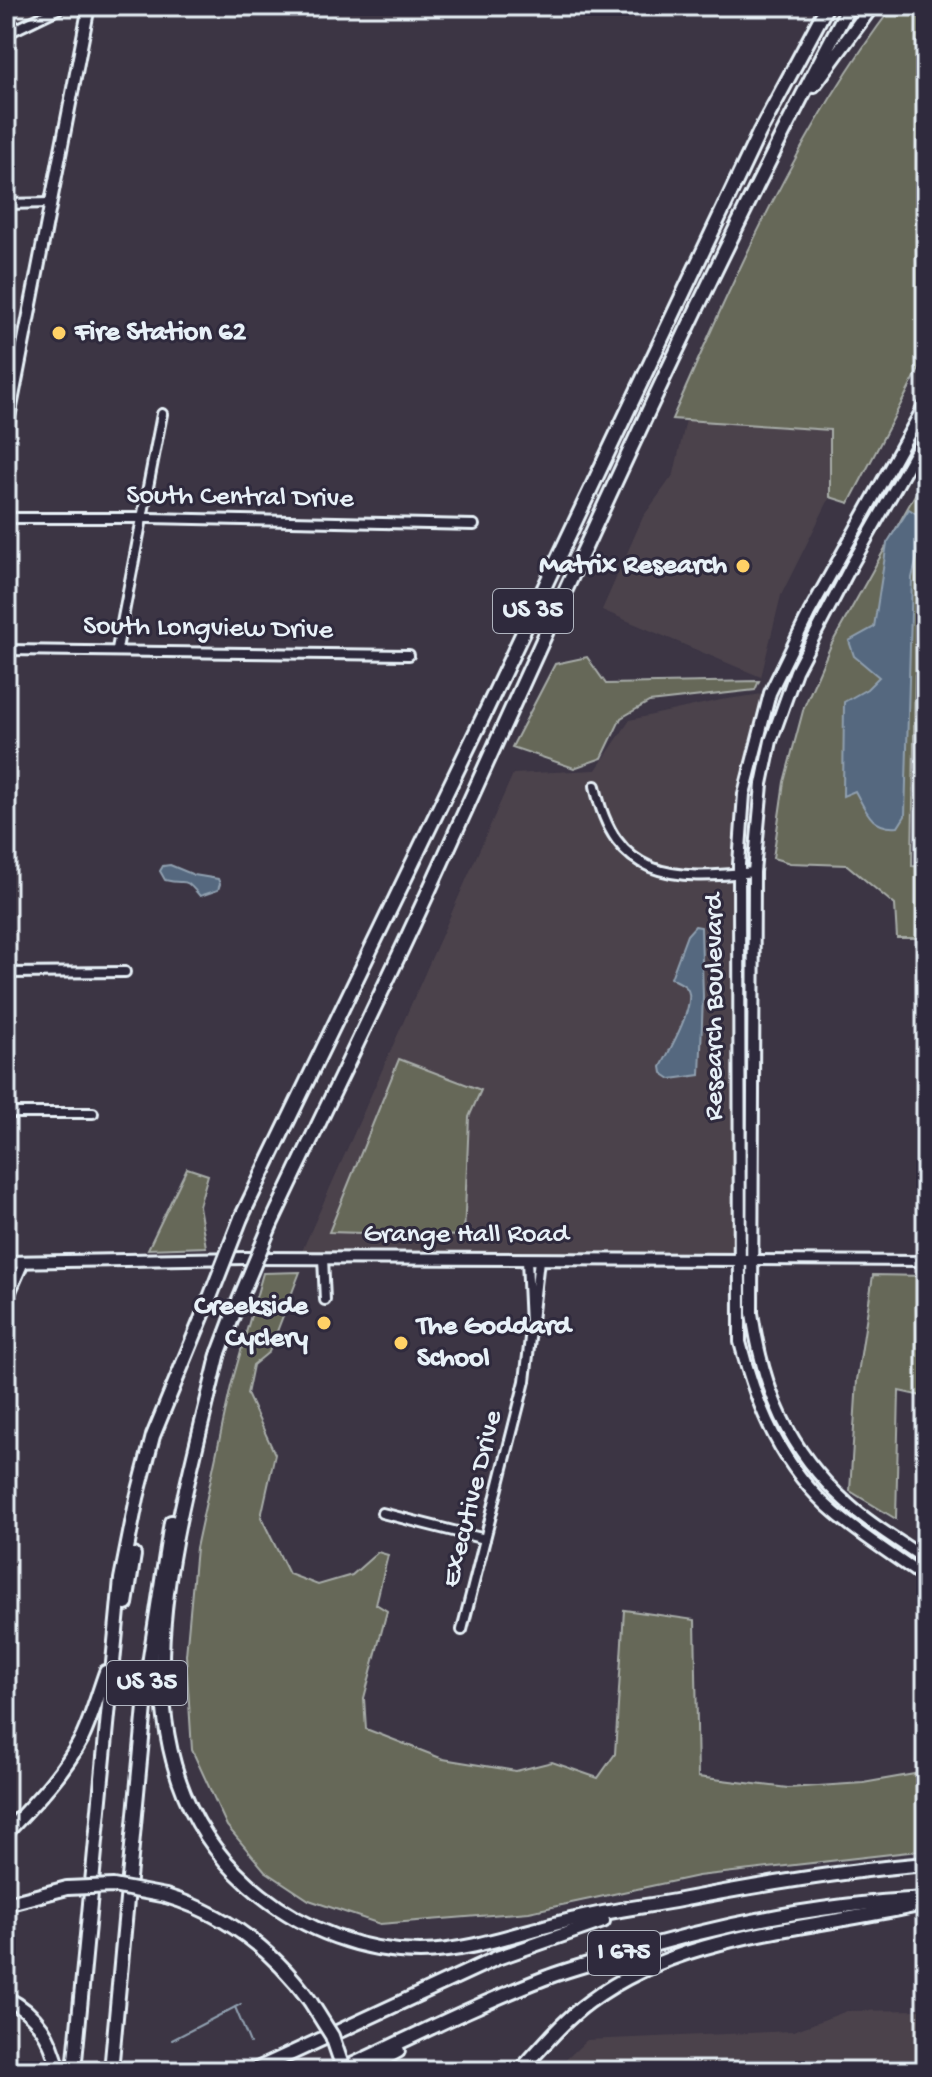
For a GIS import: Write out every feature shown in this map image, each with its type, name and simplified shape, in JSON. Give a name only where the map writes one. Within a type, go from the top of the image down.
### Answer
[{"type":"highway","name":"US 35","points":[[82,2071],[124,1616],[155,1457],[186,1355],[241,1218],[490,703],[745,162],[827,6]]},
{"type":"highway","name":"US 35","points":[[111,2071],[154,1623],[181,1481],[219,1352],[271,1224],[399,956],[578,563],[788,120],[849,6]]},
{"type":"highway","points":[[788,120],[872,6]]},
{"type":"highway","points":[[219,1352],[181,1514],[164,1621],[162,1672],[166,1722],[177,1771],[196,1818],[224,1858],[255,1890],[296,1918],[350,1941],[396,1951],[465,1948],[575,1919],[672,1902]]},
{"type":"highway","points":[[74,2071],[121,1579],[153,1436],[186,1355]]},
{"type":"highway","points":[[6,1833],[48,1788],[77,1746],[113,1654]]},
{"type":"highway","name":"I 675","points":[[253,2071],[497,1958],[589,1925],[672,1902],[784,1880],[926,1864]]},
{"type":"highway","points":[[6,1904],[67,1888],[113,1886],[166,1896],[205,1911],[249,1937],[283,1967],[332,2036],[342,2071]]},
{"type":"highway","name":"I 675","points":[[342,2071],[465,2012],[548,1977],[644,1947],[740,1923],[896,1901],[926,1901]]},
{"type":"highway","points":[[520,2071],[584,2005],[648,1967],[702,1948],[926,1901]]},
{"type":"highway","points":[[6,1998],[21,2006],[48,2035],[59,2071]]},
{"type":"highway","points":[[362,2071],[465,2012]]},
{"type":"main road","points":[[6,433],[89,6]]},
{"type":"main road","name":"Research Boulevard","points":[[926,403],[809,613],[770,693],[744,794],[739,874],[740,1342],[752,1389],[765,1421],[804,1482],[835,1513],[926,1579]]},
{"type":"main road","name":"Research Boulevard","points":[[926,434],[796,671],[783,703],[762,784],[754,872],[752,1313],[766,1383],[781,1419],[803,1455],[847,1504],[926,1560]]},
{"type":"main road","name":"Grange Hall Road","points":[[6,1262],[323,1258],[753,1260]]},
{"type":"street","points":[[6,34],[64,6]]},
{"type":"street","points":[[6,204],[51,203]]},
{"type":"street","points":[[117,649],[162,414]]},
{"type":"street","name":"South Central Drive","points":[[6,518],[474,525]]},
{"type":"street","name":"South Longview Drive","points":[[6,650],[409,655]]},
{"type":"street","points":[[595,786],[600,813],[611,836],[638,861],[675,874],[754,872]]},
{"type":"street","points":[[6,973],[125,972]]},
{"type":"street","points":[[6,1113],[93,1113]]},
{"type":"street","points":[[323,1258],[325,1300]]},
{"type":"street","name":"Executive Drive","points":[[462,1630],[525,1381],[532,1332],[533,1260]]},
{"type":"street","name":"Grange Hall Road","points":[[753,1260],[926,1261]]},
{"type":"street","points":[[6,1303],[24,1262]]},
{"type":"street","points":[[382,1513],[485,1539]]},
{"type":"shaded area","points":[[686,420],[830,430],[830,497],[781,595],[761,677],[602,610],[643,517],[674,474]]},
{"type":"shaded area","points":[[770,693],[744,794],[740,1260],[299,1258],[513,774],[596,770],[630,720],[721,700]]},
{"type":"shaded area","points":[[926,2010],[926,2071],[554,2071],[587,2040],[794,2031],[847,2011]]},
{"type":"green space","points":[[893,6],[926,6],[926,356],[849,503],[830,497],[830,430],[672,419],[770,206],[828,103]]},
{"type":"green space","points":[[926,475],[926,674],[915,675],[912,866],[926,867],[926,938],[897,938],[895,905],[847,865],[790,863],[773,858],[784,782],[804,707],[831,645]]},
{"type":"green space","points":[[587,657],[606,684],[759,681],[755,690],[649,702],[621,718],[602,758],[574,768],[512,747],[555,664]]},
{"type":"green space","points":[[399,1059],[481,1090],[469,1117],[464,1236],[329,1232]]},
{"type":"green space","points":[[187,1168],[208,1175],[199,1206],[206,1247],[148,1249]]},
{"type":"green space","points":[[300,1272],[269,1352],[253,1365],[247,1394],[275,1454],[261,1517],[289,1574],[318,1585],[352,1575],[378,1552],[388,1555],[376,1604],[387,1611],[364,1698],[366,1729],[443,1759],[516,1771],[552,1762],[598,1778],[615,1754],[624,1610],[695,1620],[698,1777],[788,1788],[863,1783],[926,1772],[926,1850],[698,1876],[529,1912],[380,1924],[309,1900],[265,1871],[227,1826],[192,1750],[186,1655],[196,1548],[231,1386],[263,1273]]},
{"type":"green space","points":[[873,1275],[926,1276],[926,1397],[899,1391],[896,1519],[850,1491],[857,1380]]},
{"type":"water","points":[[909,509],[926,522],[912,578],[905,816],[898,827],[889,827],[871,818],[855,791],[843,796],[844,702],[867,689],[879,677],[854,656],[849,641],[874,627],[887,543]]},
{"type":"water","points":[[170,865],[194,875],[218,879],[218,890],[200,896],[187,883],[165,880],[160,871],[163,866]]},
{"type":"water","points":[[695,926],[701,927],[703,996],[700,1075],[671,1079],[662,1073],[661,1067],[684,1020],[689,994],[685,986],[671,978],[687,935]]},
{"type":"waterway","points":[[172,2040],[241,2004]]},
{"type":"waterway","points":[[235,2007],[250,2043]]},
{"type":"place","name":"Fire Station 62","points":[[59,333]]},
{"type":"place","name":"Matrix Research","points":[[743,566]]},
{"type":"place","name":"Creekside Cyclery","points":[[324,1323]]},
{"type":"place","name":"The Goddard School","points":[[401,1343]]}]
